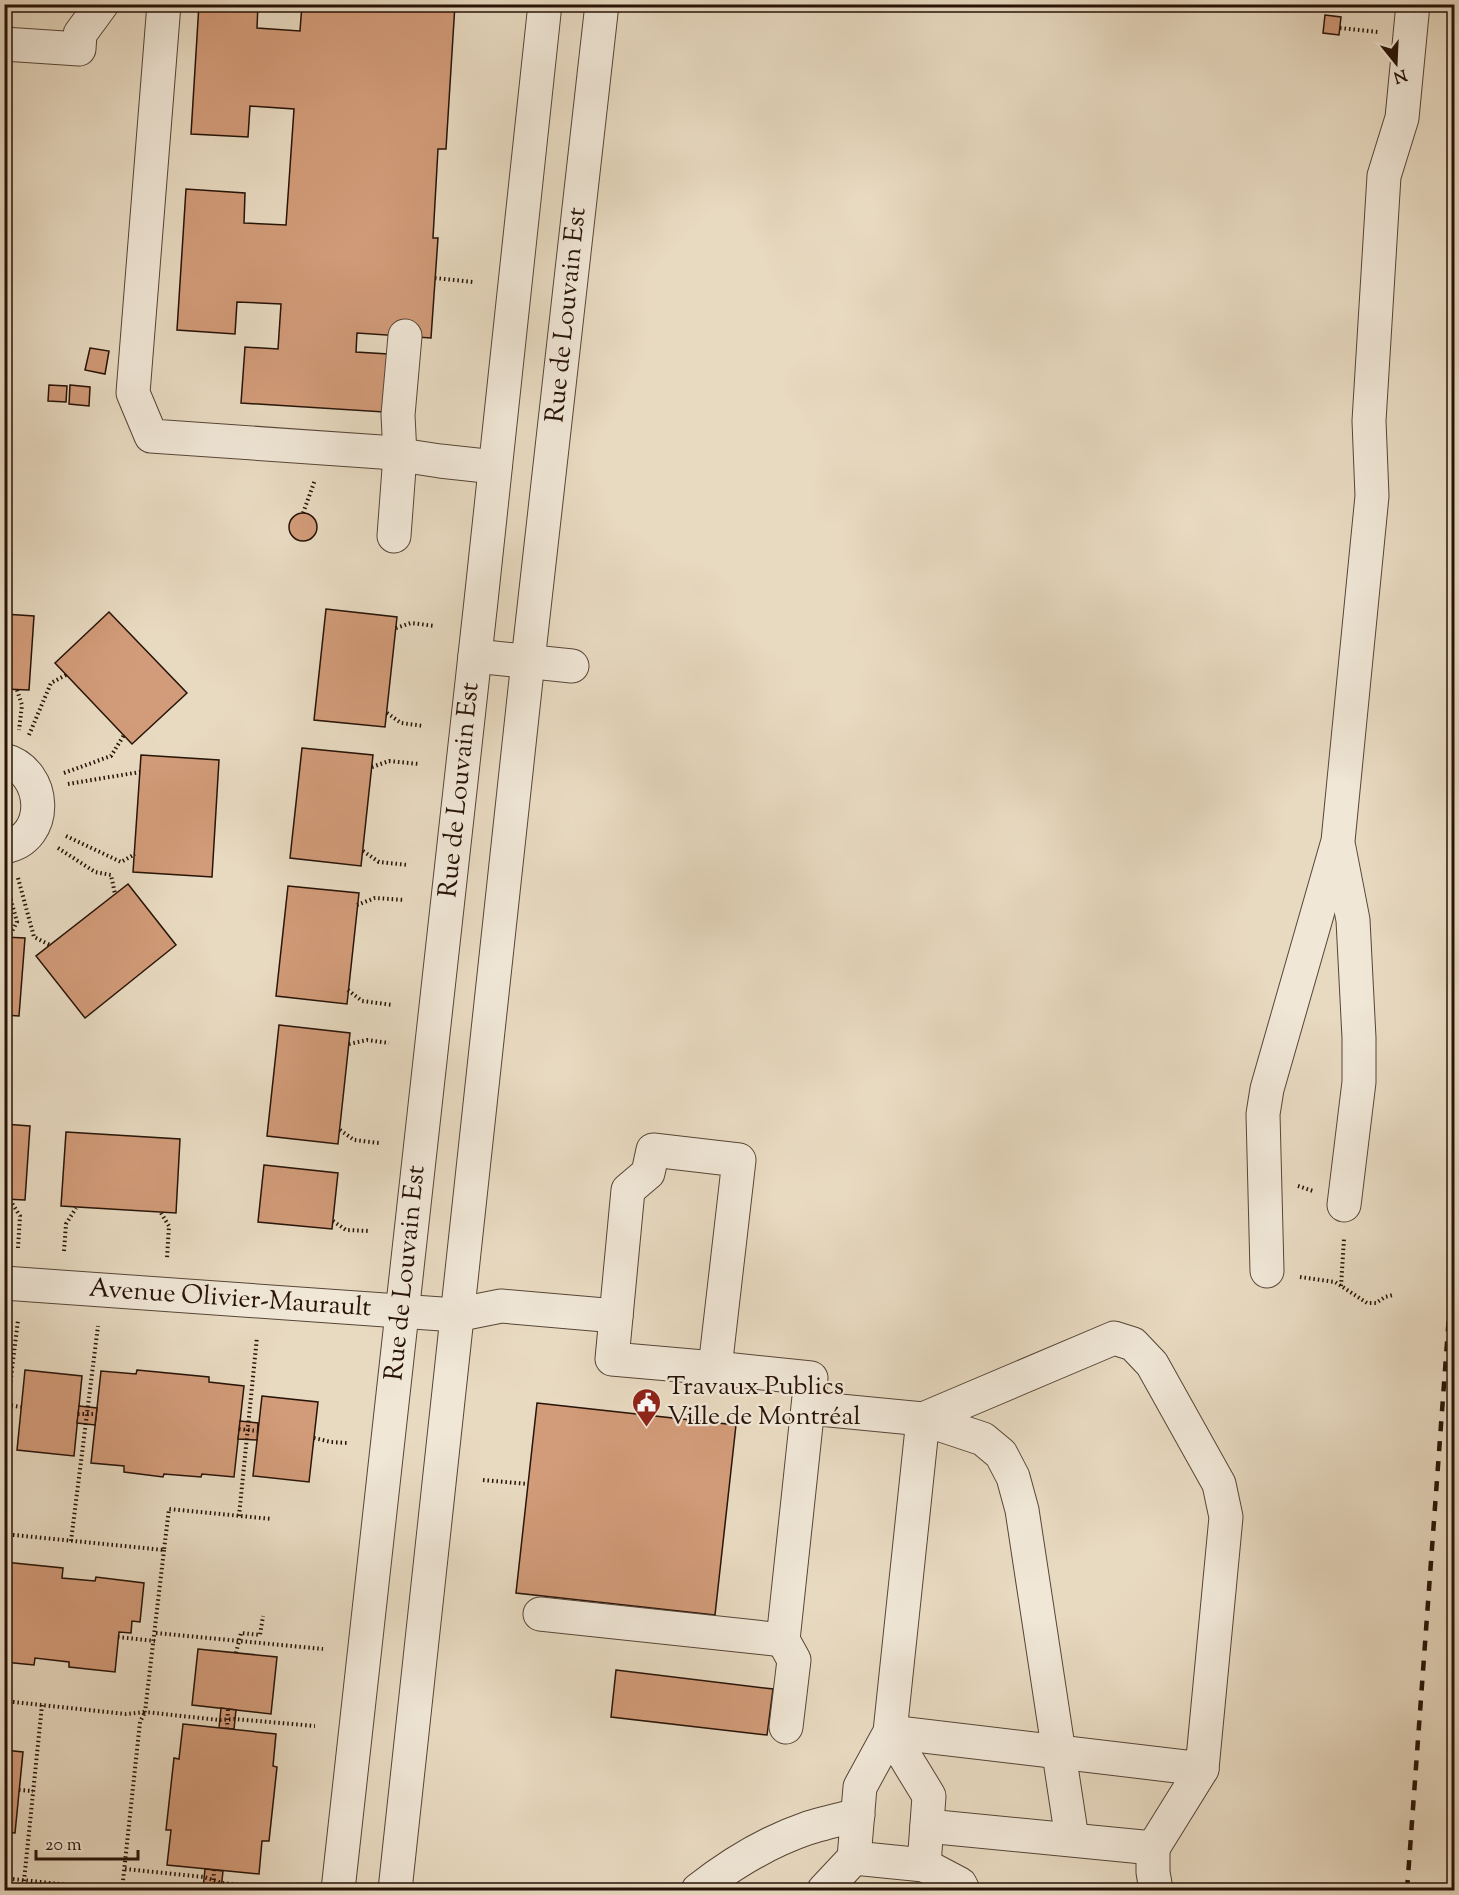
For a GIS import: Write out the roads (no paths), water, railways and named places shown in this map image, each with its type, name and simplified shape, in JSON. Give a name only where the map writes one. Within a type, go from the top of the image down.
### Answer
[{"type":"street","points":[[4,44],[79,49],[80,34],[102,4]]},
{"type":"street","points":[[164,4],[133,393],[151,436],[406,456],[495,467]]},
{"type":"street","name":"Rue de Louvain Est","points":[[338,1890],[545,4]]},
{"type":"street","name":"Rue de Louvain Est","points":[[395,1890],[452,1372],[456,1315],[602,4]]},
{"type":"street","points":[[1267,1271],[1263,1114],[1266,1089],[1338,841],[1372,496],[1369,422],[1384,176],[1402,118],[1413,4]]},
{"type":"street","points":[[394,536],[406,456],[398,415],[414,337]]},
{"type":"street","name":"Rue de Louvain Est","points":[[475,656],[528,661]]},
{"type":"street","points":[[528,661],[572,666]]},
{"type":"street","points":[[4,847],[14,845],[28,834],[39,811],[36,794],[29,778],[18,766],[11,746]]},
{"type":"street","points":[[1338,841],[1353,920],[1359,1038],[1359,1082],[1344,1205]]},
{"type":"street","points":[[715,1368],[739,1160],[653,1150],[648,1173],[628,1190],[612,1359],[811,1378],[783,1640],[794,1660],[786,1727]]},
{"type":"street","name":"Avenue Olivier-Maurault","points":[[4,1283],[456,1315],[501,1306],[616,1316]]},
{"type":"street","points":[[922,1419],[1114,1338],[1133,1344],[1152,1364],[1219,1484],[1226,1517],[1202,1769],[1153,1848],[1156,1890]]},
{"type":"street","points":[[809,1408],[922,1419],[983,1439],[1001,1455],[1013,1477],[1022,1510],[1072,1839]]},
{"type":"street","points":[[824,1890],[854,1858],[860,1787],[890,1732],[922,1419]]},
{"type":"street","points":[[540,1614],[783,1640]]},
{"type":"street","points":[[890,1732],[1202,1769]]},
{"type":"street","points":[[890,1732],[929,1796],[924,1865]]},
{"type":"street","points":[[698,1890],[724,1870],[770,1843],[808,1828],[858,1815]]},
{"type":"street","points":[[927,1826],[1153,1848]]},
{"type":"street","points":[[854,1858],[924,1865],[960,1884],[963,1890]]},
{"type":"railway","points":[[1407,1890],[1454,1247]]},
{"type":"place","name":"Travaux Publics Ville de Montréal","points":[[646,1428]]}]
